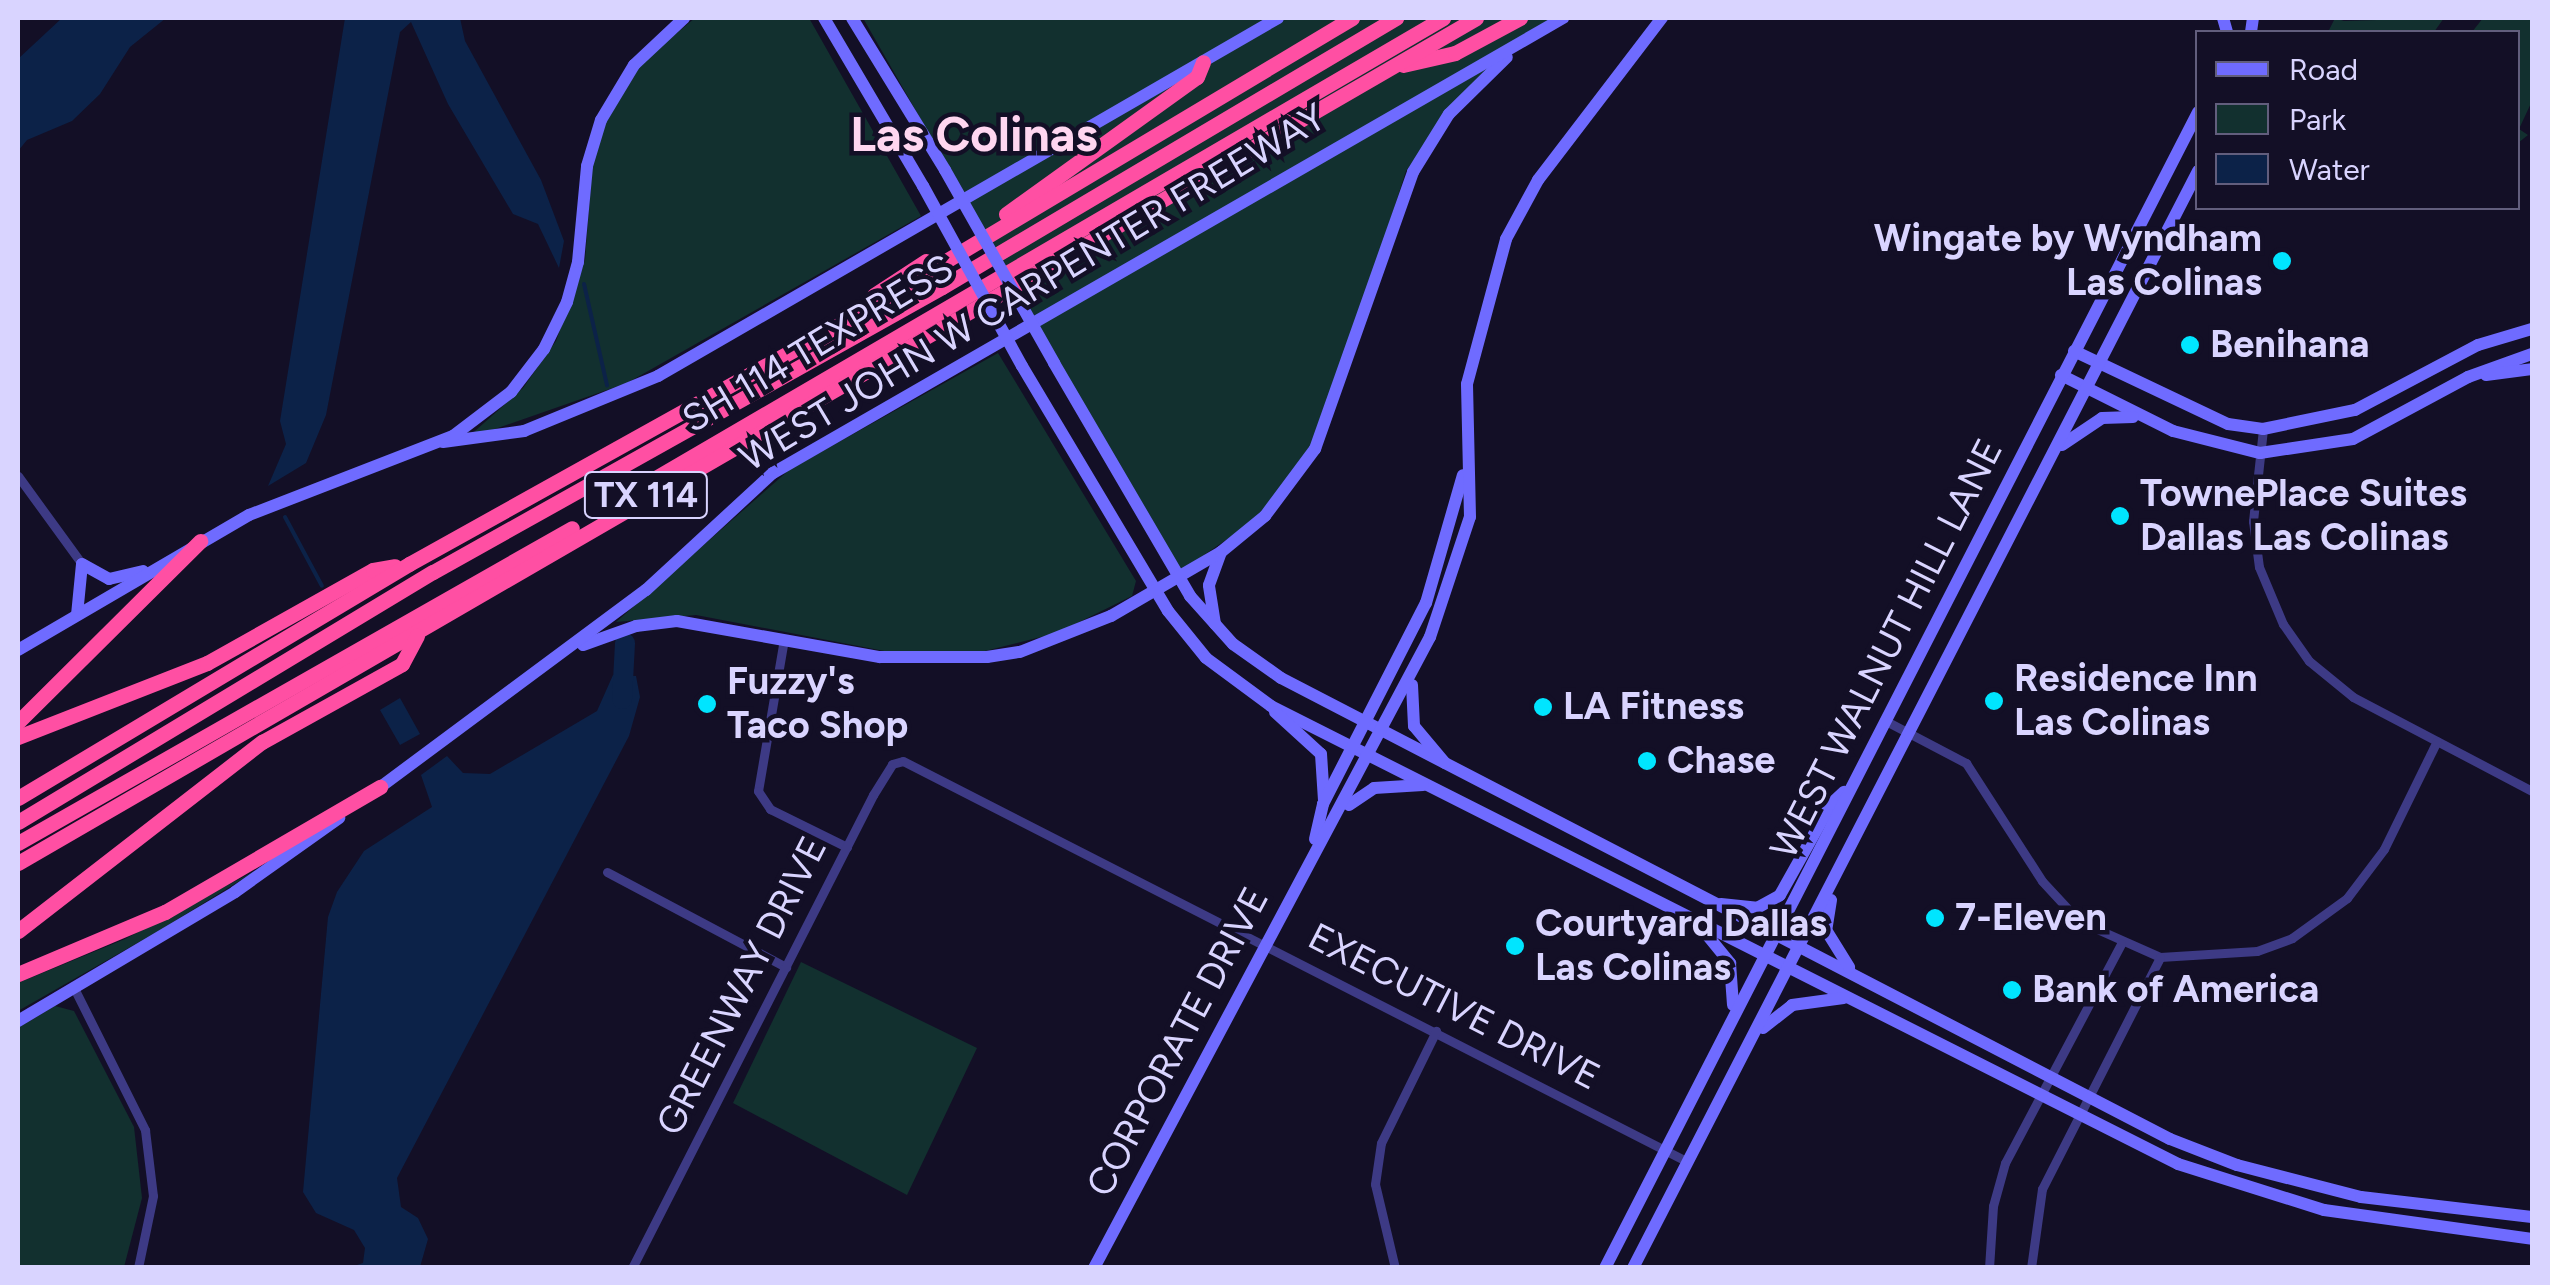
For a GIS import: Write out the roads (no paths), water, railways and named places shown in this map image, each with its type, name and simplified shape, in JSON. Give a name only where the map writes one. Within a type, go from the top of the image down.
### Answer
[{"type":"highway","name":"WEST JOHN W CARPENTER FREEWAY","points":[[18,798],[409,564],[832,329],[1352,18]]},
{"type":"highway","name":"SH 114 TEXPRESS","points":[[18,822],[433,572],[942,288],[1396,18]]},
{"type":"highway","name":"SH 114 TEXPRESS","points":[[18,843],[564,532],[1443,18]]},
{"type":"highway","name":"WEST JOHN W CARPENTER FREEWAY","points":[[18,863],[418,634],[626,506],[786,421],[1476,18]]},
{"type":"highway","points":[[1390,68],[1455,53],[1520,18]]},
{"type":"highway","points":[[832,329],[889,282],[1059,178],[1197,77],[1202,62]]},
{"type":"highway","points":[[18,722],[200,541]]},
{"type":"highway","points":[[18,737],[207,663],[373,570],[409,564]]},
{"type":"highway","points":[[18,930],[262,742],[402,664],[418,634]]},
{"type":"highway","points":[[18,974],[165,912],[380,786]]},
{"type":"main road","points":[[440,442],[510,392],[550,340],[575,278],[587,166],[601,120],[634,65],[684,18]]},
{"type":"main road","points":[[824,18],[1155,590],[1206,658],[1271,706],[1321,754],[1324,804]]},
{"type":"main road","points":[[852,18],[946,170],[1178,576],[1216,626],[1255,661],[1381,734],[1857,976],[2090,1100],[2253,1169],[2378,1200],[2532,1218]]},
{"type":"main road","points":[[18,650],[200,541],[308,489],[440,442],[524,431],[658,376],[1278,18]]},
{"type":"main road","name":"WEST JOHN W CARPENTER FREEWAY","points":[[18,1022],[235,892],[566,652],[646,590],[772,473],[1563,18]]},
{"type":"main road","name":"CORPORATE DRIVE","points":[[1314,844],[1342,812],[1416,667],[1456,572],[1470,517],[1465,468],[1470,364],[1506,239],[1538,180],[1662,18]]},
{"type":"main road","points":[[566,652],[652,622],[717,624],[880,658],[964,660],[1067,636],[1221,552],[1265,516],[1314,448],[1429,141],[1487,72],[1545,28]]},
{"type":"main road","name":"WEST WALNUT HILL LANE","points":[[1605,1268],[1733,1010],[2195,118]]},
{"type":"main road","name":"WEST WALNUT HILL LANE","points":[[1633,1268],[2195,177]]},
{"type":"main road","points":[[2074,351],[2228,424],[2264,429],[2355,410],[2478,345],[2531,328]]},
{"type":"main road","points":[[2061,375],[2150,420],[2219,447],[2260,454],[2318,450],[2352,439],[2468,377],[2532,354]]},
{"type":"main road","points":[[2468,377],[2532,369]]},
{"type":"main road","points":[[2049,462],[2064,443],[2102,418],[2150,420]]},
{"type":"main road","name":"CORPORATE DRIVE","points":[[1094,1268],[1314,844],[1324,804],[1366,725],[1440,565],[1465,468]]},
{"type":"main road","points":[[1216,626],[1209,585],[1221,552]]},
{"type":"main road","points":[[82,564],[109,579],[159,566]]},
{"type":"main road","points":[[77,615],[84,600],[82,564]]},
{"type":"main road","points":[[1440,565],[1456,572]]},
{"type":"main road","points":[[1416,667],[1414,726],[1454,772]]},
{"type":"main road","points":[[1271,706],[2079,1119],[2272,1198],[2376,1220],[2532,1240]]},
{"type":"main road","points":[[1342,812],[1374,788],[1426,785]]},
{"type":"main road","points":[[1708,902],[1766,906],[1780,895],[1831,804],[1850,788]]},
{"type":"main road","points":[[1834,882],[1826,930],[1834,952],[1857,976]]},
{"type":"main road","points":[[1698,924],[1730,963],[1733,1010]]},
{"type":"main road","points":[[1752,1041],[1792,1005],[1846,998]]},
{"type":"street","points":[[2264,429],[2254,521],[2259,566],[2282,624],[2330,681],[2532,790]]},
{"type":"street","points":[[18,476],[82,564]]},
{"type":"street","points":[[784,638],[758,791],[770,809],[846,846]]},
{"type":"street","points":[[1884,720],[1966,763],[2057,899],[2121,944],[2160,957],[2258,951],[2292,938],[2348,898],[2384,849],[2437,740]]},
{"type":"street","name":"GREENWAY DRIVE","points":[[632,1268],[846,846],[892,764],[925,770]]},
{"type":"street","name":"EXECUTIVE DRIVE","points":[[925,770],[1688,1162]]},
{"type":"street","points":[[607,872],[786,966]]},
{"type":"street","points":[[1989,1268],[1992,1206],[2005,1163],[2121,944]]},
{"type":"street","points":[[2031,1268],[2042,1189],[2160,957]]},
{"type":"street","points":[[74,988],[145,1130],[153,1196],[138,1268]]},
{"type":"street","points":[[1395,1268],[1375,1184],[1381,1143],[1436,1031]]},
{"type":"water","points":[[62,18],[166,18],[130,47],[100,94],[72,121],[27,140],[18,151],[18,59]]},
{"type":"water","points":[[345,18],[460,18],[465,41],[541,180],[564,241],[559,268],[538,224],[513,214],[448,104],[411,22],[400,32],[326,415],[306,463],[268,486],[286,444],[280,421]]},
{"type":"water","points":[[613,675],[636,676],[640,697],[629,736],[397,1178],[401,1207],[418,1218],[428,1239],[420,1267],[351,1267],[363,1263],[365,1248],[354,1230],[316,1213],[303,1192],[328,917],[337,892],[364,851],[432,807],[421,775],[447,756],[463,773],[490,774],[597,711]]},
{"type":"water","points":[[400,698],[420,734],[400,745],[380,710]]},
{"type":"waterway","points":[[584,284],[607,385]]},
{"type":"waterway","points":[[285,517],[322,586]]},
{"type":"waterway","points":[[622,699],[625,643]]},
{"type":"place","name":"Wingate by Wyndham Las Colinas","points":[[2282,261]]},
{"type":"place","name":"Benihana","points":[[2190,345]]},
{"type":"place","name":"TownePlace Suites Dallas Las Colinas","points":[[2120,516]]},
{"type":"place","name":"Residence Inn Las Colinas","points":[[1994,701]]},
{"type":"place","name":"Fuzzy's Taco Shop","points":[[707,704]]},
{"type":"place","name":"LA Fitness","points":[[1543,707]]},
{"type":"place","name":"Chase","points":[[1647,761]]},
{"type":"place","name":"7-Eleven","points":[[1935,918]]},
{"type":"place","name":"Courtyard Dallas Las Colinas","points":[[1515,946]]},
{"type":"place","name":"Bank of America","points":[[2012,990]]},
{"type":"district","name":"Las Colinas","points":[[974,135]]}]
